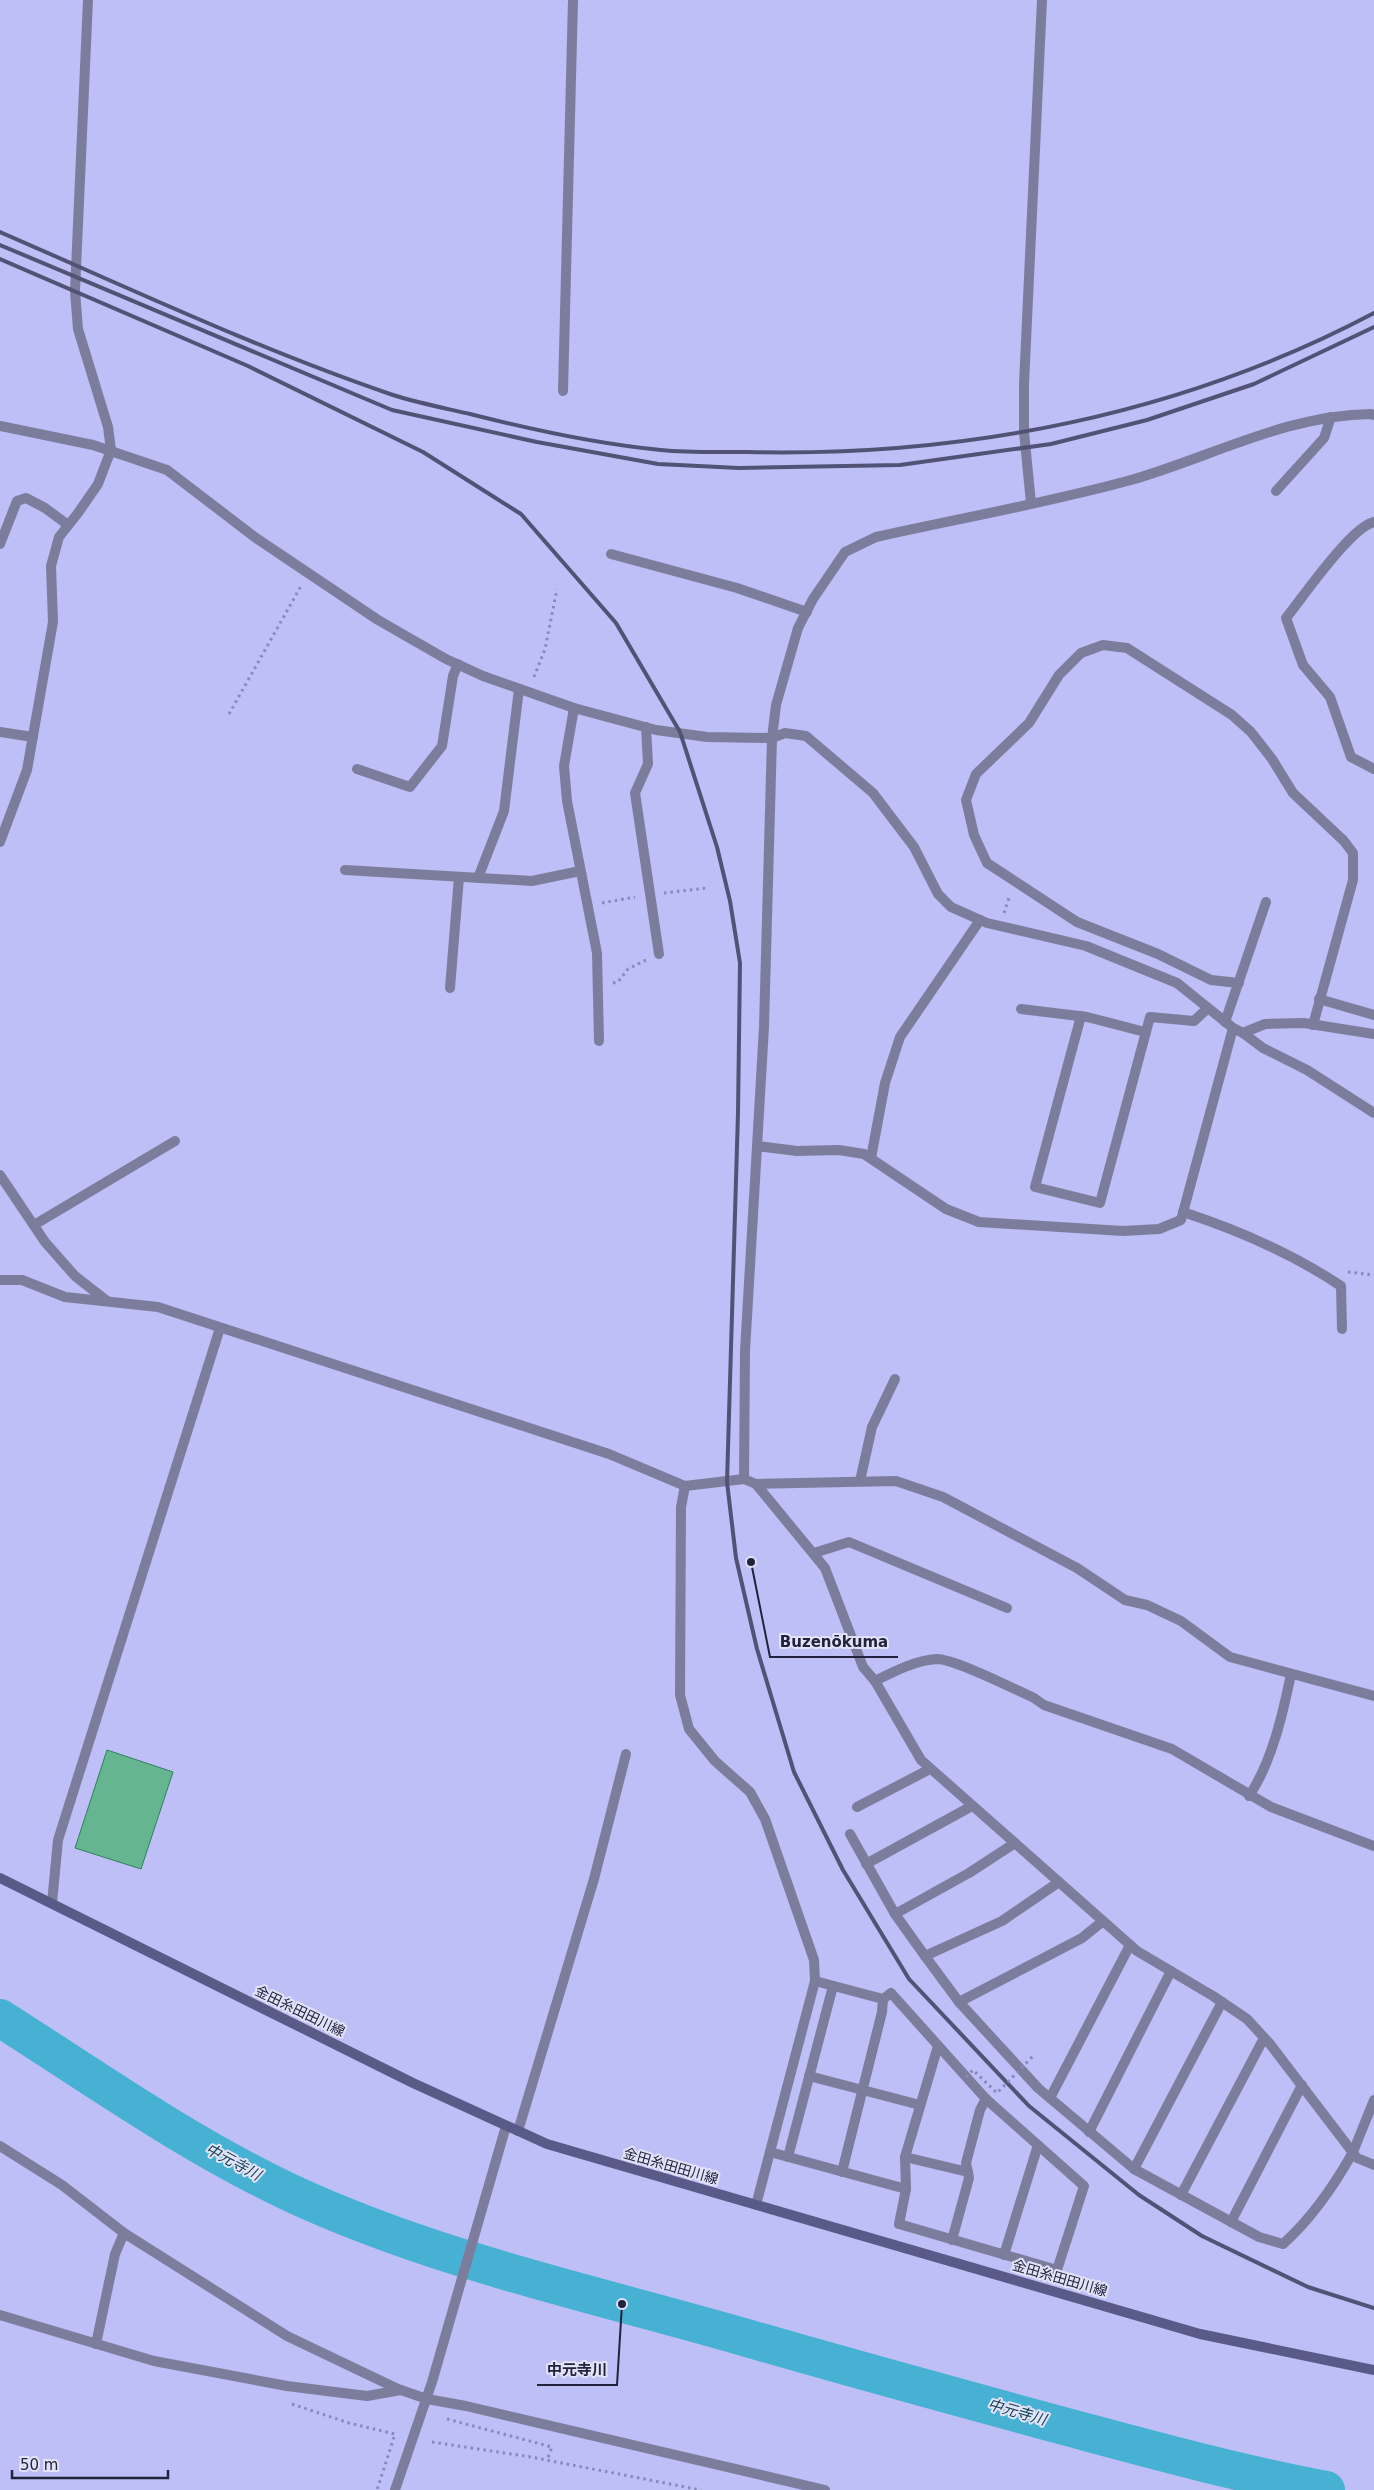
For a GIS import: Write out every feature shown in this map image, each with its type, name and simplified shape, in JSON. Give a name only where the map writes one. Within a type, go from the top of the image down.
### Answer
[{"type":"main road","name":"金田糸田田川線","points":[[0,1878],[413,2083],[547,2144],[1200,2334],[1374,2370]]},
{"type":"street","points":[[0,842],[27,770],[53,622],[51,566],[59,537],[98,484],[111,450],[108,427],[78,329],[75,291],[88,0]]},
{"type":"street","points":[[563,391],[574,0]]},
{"type":"street","points":[[1031,503],[1024,432],[1024,384],[1042,0]]},
{"type":"street","points":[[744,1479],[745,1350],[764,1027],[772,738],[776,705],[798,628],[806,612],[845,552],[876,537],[1132,480],[1249,438],[1331,417],[1355,414],[1374,416]]},
{"type":"street","points":[[1276,491],[1324,438],[1331,417]]},
{"type":"street","points":[[0,426],[111,450],[167,470],[256,538],[378,620],[483,676],[574,708],[646,727],[707,737],[772,738],[785,732],[806,736],[873,793],[914,847],[938,894],[951,907],[999,926],[1086,946],[1178,983],[1229,1025],[1263,1048],[1307,1070],[1374,1113]]},
{"type":"street","points":[[0,544],[17,501],[26,498],[45,508],[68,526]]},
{"type":"street","points":[[1374,522],[1361,528],[1341,549],[1286,618],[1303,665],[1330,697],[1351,757],[1374,769]]},
{"type":"street","points":[[611,554],[736,588],[806,612]]},
{"type":"street","points":[[1238,983],[1211,980],[1158,954],[1077,922],[987,863],[974,835],[966,800],[976,774],[1029,723],[1058,675],[1080,653],[1103,645],[1127,648],[1232,715],[1251,732],[1272,759],[1292,793],[1344,841],[1353,853],[1353,880],[1313,1025]]},
{"type":"street","points":[[357,769],[410,787],[442,746],[453,676],[458,664]]},
{"type":"street","points":[[478,878],[504,811],[524,690]]},
{"type":"street","points":[[574,708],[564,766],[567,802],[597,953],[599,1041]]},
{"type":"street","points":[[646,727],[648,764],[635,793],[659,954]]},
{"type":"street","points":[[0,732],[33,737]]},
{"type":"street","points":[[345,870],[532,881],[580,871]]},
{"type":"street","points":[[450,988],[459,877]]},
{"type":"street","points":[[757,1146],[798,1152],[839,1150],[864,1154],[946,1209],[979,1222],[1123,1231],[1160,1229],[1181,1220],[1238,983],[1266,902]]},
{"type":"street","points":[[871,1158],[885,1083],[900,1037],[980,920]]},
{"type":"street","points":[[1319,999],[1374,1015]]},
{"type":"street","points":[[1022,1008],[1081,1016],[1145,1032]]},
{"type":"street","points":[[1081,1016],[1035,1187],[1100,1203],[1150,1016],[1194,1021],[1208,1008]]},
{"type":"street","points":[[1243,1033],[1265,1024],[1313,1025],[1374,1034]]},
{"type":"street","points":[[34,1225],[175,1141]]},
{"type":"street","points":[[0,1175],[45,1242],[75,1276],[108,1301]]},
{"type":"street","points":[[1183,1212],[1217,1223],[1300,1261],[1342,1286],[1342,1329]]},
{"type":"street","points":[[0,1280],[22,1280],[65,1297],[158,1307],[609,1454],[685,1486],[744,1479],[756,1484],[896,1480],[943,1497],[1077,1568],[1125,1600],[1148,1605],[1181,1621],[1230,1657],[1374,1696]]},
{"type":"street","points":[[52,1903],[58,1840],[220,1328]]},
{"type":"street","points":[[860,1481],[872,1427],[895,1379]]},
{"type":"street","points":[[756,1484],[825,1568],[863,1667],[875,1681],[920,1760],[1130,1945],[1247,2019],[1302,2085],[1357,2158],[1374,2166]]},
{"type":"street","points":[[685,1486],[681,1507],[680,1695],[682,1704],[689,1729],[715,1761],[750,1792],[765,1819],[814,1960],[815,1981],[756,2205]]},
{"type":"street","points":[[814,1553],[850,1542],[1007,1608]]},
{"type":"street","points":[[875,1681],[894,1672],[925,1662],[938,1659],[952,1663],[1034,1698],[1044,1705],[1172,1749],[1249,1796],[1271,1807],[1374,1846]]},
{"type":"street","points":[[1249,1796],[1256,1785],[1282,1715],[1291,1674]]},
{"type":"street","points":[[518,2131],[594,1880],[626,1754]]},
{"type":"street","points":[[857,1807],[930,1769]]},
{"type":"street","points":[[866,1864],[972,1806]]},
{"type":"street","points":[[850,1834],[894,1914],[959,2002],[1050,2098],[1134,2169],[1259,2237],[1283,2244],[1296,2232],[1334,2186],[1353,2152],[1374,2100]]},
{"type":"street","points":[[894,1914],[968,1873],[1015,1843]]},
{"type":"street","points":[[925,1956],[1002,1920],[1059,1882]]},
{"type":"street","points":[[959,2002],[1082,1938],[1103,1921]]},
{"type":"street","points":[[1050,2098],[1130,1945]]},
{"type":"street","points":[[1089,2132],[1171,1971]]},
{"type":"street","points":[[815,1981],[883,1999]]},
{"type":"street","points":[[788,2157],[833,1986]]},
{"type":"street","points":[[842,2172],[882,2012],[883,1999],[891,1993],[986,2099],[1084,2186],[1057,2270],[899,2224],[906,2190],[905,2157],[938,2046]]},
{"type":"street","points":[[1134,2169],[1222,2002]]},
{"type":"street","points":[[1181,2195],[1264,2038]]},
{"type":"street","points":[[810,2076],[920,2105]]},
{"type":"street","points":[[1231,2222],[1302,2085]]},
{"type":"street","points":[[952,2240],[969,2178],[966,2163],[980,2110],[986,2099]]},
{"type":"street","points":[[395,2490],[432,2382],[500,2140],[506,2126]]},
{"type":"street","points":[[1004,2255],[1038,2145]]},
{"type":"street","points":[[0,2146],[62,2185],[124,2233],[287,2336],[401,2390],[425,2404],[466,2406],[825,2490]]},
{"type":"street","points":[[770,2152],[906,2190]]},
{"type":"street","points":[[905,2157],[968,2172]]},
{"type":"street","points":[[96,2344],[115,2254],[124,2233]]},
{"type":"street","points":[[0,2315],[154,2361],[286,2386],[367,2396],[401,2390]]},
{"type":"path","points":[[230,714],[309,573]]},
{"type":"path","points":[[524,690],[545,649],[557,589]]},
{"type":"path","points":[[999,926],[1015,881]]},
{"type":"path","points":[[587,906],[650,895],[708,888]]},
{"type":"path","points":[[598,985],[618,982],[628,969],[659,954]]},
{"type":"path","points":[[966,2077],[973,2070],[997,2093],[1033,2056]]},
{"type":"path","points":[[290,2403],[348,2423],[395,2434],[377,2490]]},
{"type":"path","points":[[425,2404],[452,2422],[552,2447],[548,2460]]},
{"type":"path","points":[[432,2442],[548,2460],[701,2490]]},
{"type":"building","points":[[107,1750],[173,1772],[141,1869],[75,1848]]},
{"type":"waterway","name":"中元寺川","points":[[0,2018],[144,2111],[217,2155],[293,2194],[348,2218],[404,2239],[517,2275],[979,2403],[1191,2460],[1326,2490]]},
{"type":"railway","points":[[0,232],[244,338],[393,395],[565,436],[672,451],[829,452],[910,447],[991,437],[1070,423],[1148,403],[1225,378],[1301,348],[1374,313]]},
{"type":"railway","points":[[0,245],[392,410],[537,442],[658,464],[739,468],[900,465],[1051,444],[1147,420],[1254,384],[1374,327]]},
{"type":"railway","points":[[0,259],[248,366],[423,452],[521,514],[616,623],[680,732],[717,847],[730,901],[740,963],[738,1113],[727,1482],[736,1558],[757,1649],[794,1772],[843,1870],[909,1979],[1029,2106],[1139,2195],[1202,2236],[1308,2287],[1374,2308]]},
{"type":"place","name":"Buzenōkuma","points":[[751,1562]]},
{"type":"place","name":"中元寺川","points":[[622,2304]]}]
